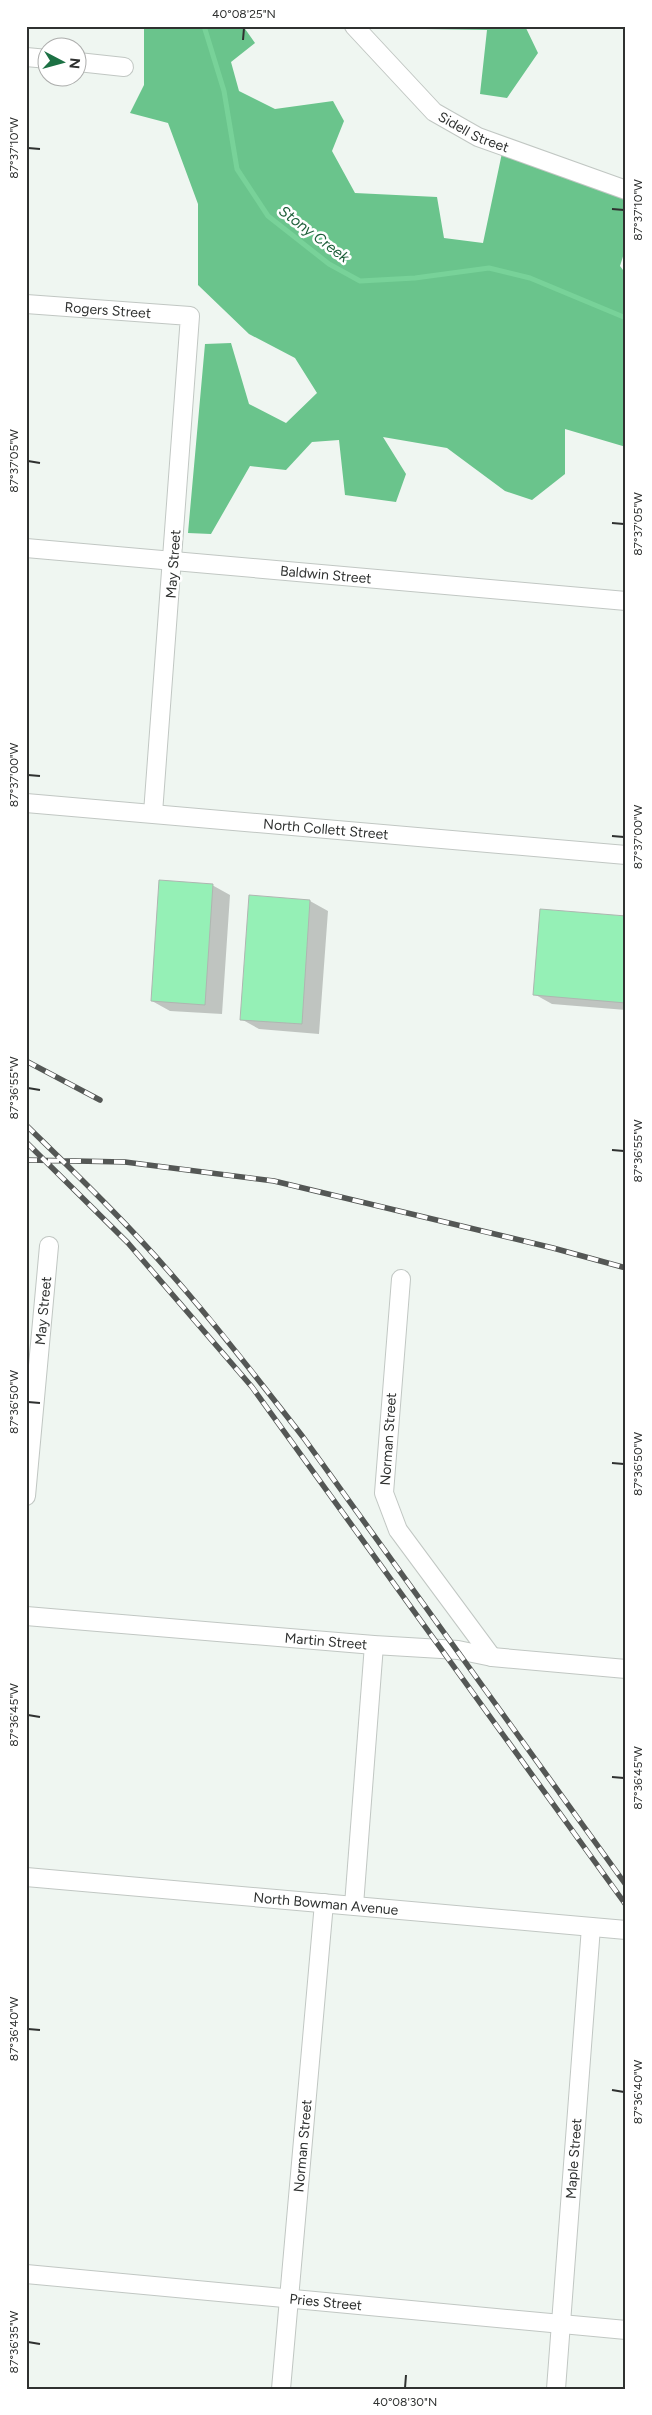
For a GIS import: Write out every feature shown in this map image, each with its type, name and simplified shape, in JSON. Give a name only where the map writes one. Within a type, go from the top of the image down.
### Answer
[{"type":"street","name":"Sidell Street","points":[[354,26],[434,112],[478,137],[626,190]]},
{"type":"street","points":[[88,63],[124,67]]},
{"type":"street","name":"Rogers Street","points":[[26,304],[190,316]]},
{"type":"street","name":"May Street","points":[[153,813],[190,316]]},
{"type":"street","name":"Baldwin Street","points":[[26,548],[626,601]]},
{"type":"street","name":"North Collett Street","points":[[26,803],[626,855]]},
{"type":"street","name":"May Street","points":[[26,1496],[32,1358],[49,1246]]},
{"type":"street","name":"Norman Street","points":[[401,1279],[384,1493],[398,1530],[492,1657]]},
{"type":"street","name":"Martin Street","points":[[26,1616],[374,1645],[458,1650],[492,1657],[626,1669]]},
{"type":"street","points":[[354,1905],[374,1645]]},
{"type":"street","name":"North Bowman Avenue","points":[[26,1877],[626,1930]]},
{"type":"street","name":"Norman Street","points":[[281,2389],[324,1903]]},
{"type":"street","name":"Maple Street","points":[[556,2389],[591,1927]]},
{"type":"street","name":"Pries Street","points":[[26,2274],[288,2300],[626,2330]]},
{"type":"green space","points":[[144,26],[243,26],[255,43],[231,62],[239,91],[275,109],[333,101],[344,121],[332,151],[355,193],[437,197],[444,238],[483,243],[502,153],[626,195],[626,247],[620,266],[626,274],[626,447],[565,429],[565,474],[532,500],[505,491],[447,448],[383,437],[406,474],[396,502],[345,495],[339,440],[312,442],[286,470],[250,466],[211,534],[188,533],[205,344],[231,343],[249,404],[286,423],[317,393],[295,358],[249,334],[198,285],[198,204],[168,123],[130,113],[144,85]]},
{"type":"green space","points":[[424,26],[525,26],[538,53],[507,98],[480,94],[487,30],[425,29]]},
{"type":"building","points":[[159,880],[213,884],[205,1005],[151,1001]]},
{"type":"building","points":[[249,895],[310,900],[302,1024],[240,1020]]},
{"type":"building","points":[[540,909],[626,916],[626,1003],[533,995]]},
{"type":"waterway","name":"Stony Creek","points":[[204,26],[224,91],[237,169],[268,216],[329,264],[360,281],[415,278],[489,268],[530,278],[626,318]]},
{"type":"railway","points":[[26,1061],[100,1100]]},
{"type":"railway","points":[[26,1125],[155,1255],[255,1375],[303,1437],[626,1885]]},
{"type":"railway","points":[[26,1142],[128,1243],[252,1387],[626,1905]]},
{"type":"railway","points":[[26,1160],[125,1162],[274,1181],[553,1248],[626,1268]]}]
